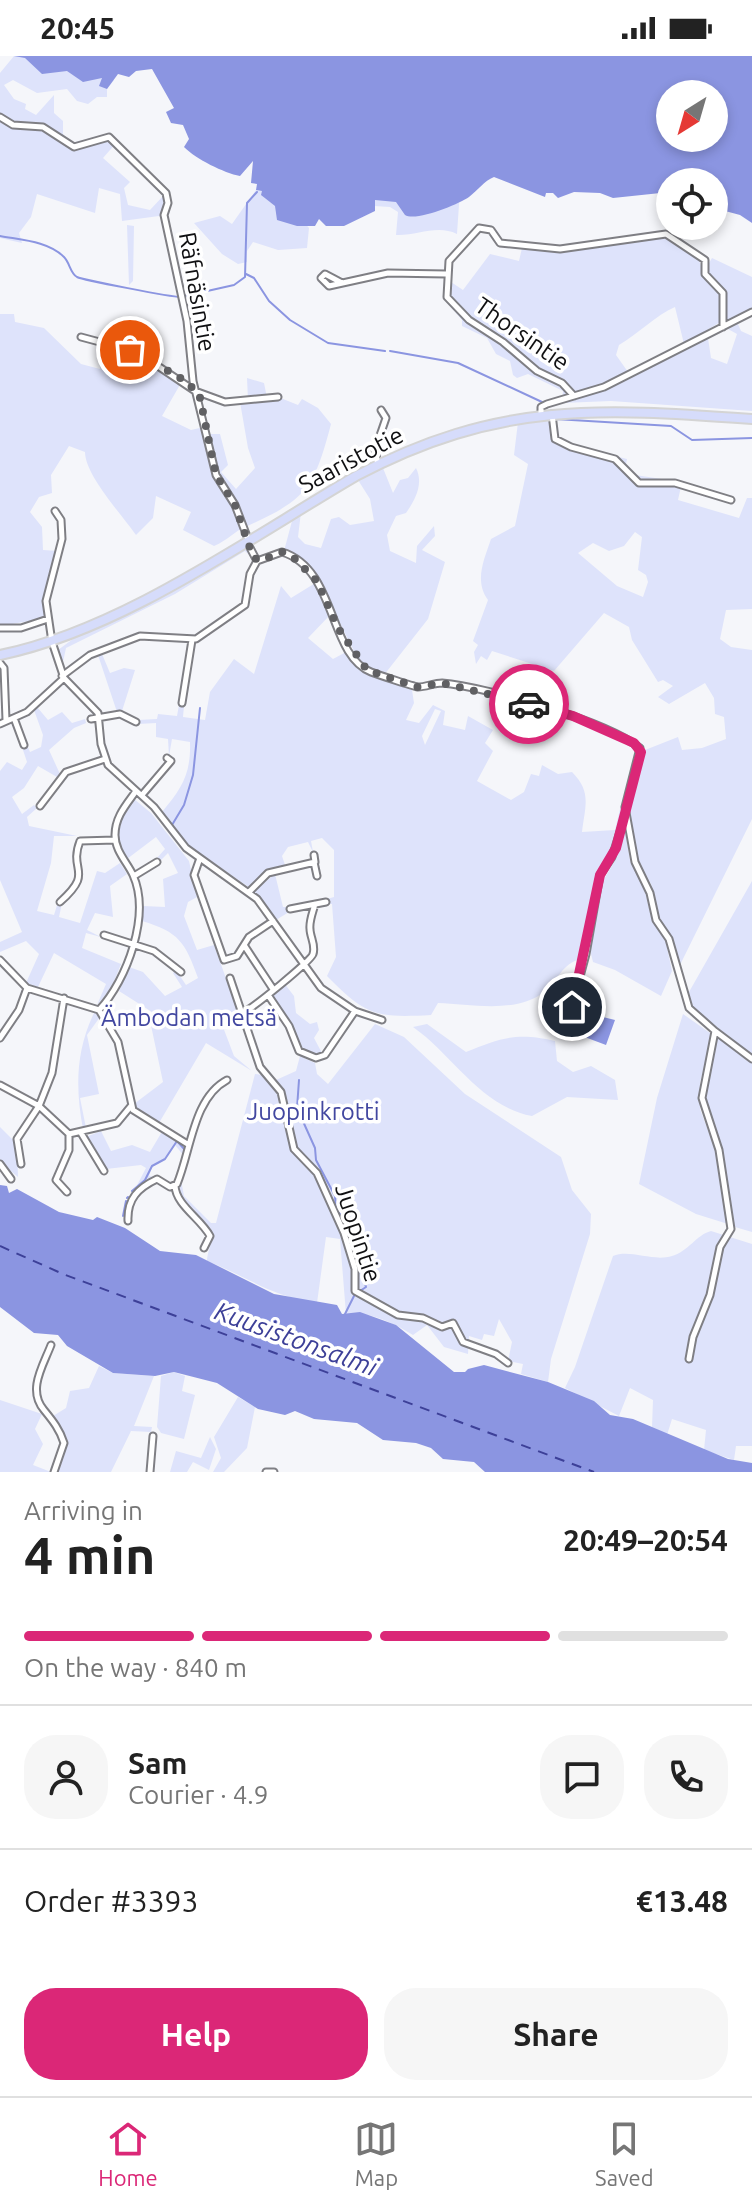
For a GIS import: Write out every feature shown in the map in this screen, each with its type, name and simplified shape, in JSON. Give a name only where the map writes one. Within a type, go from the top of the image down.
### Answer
[{"type":"main road","name":"Saaristotie","points":[[0,655],[52,642],[128,609],[378,465],[455,433],[552,413],[614,410],[752,419]]},
{"type":"street","name":"Räfnäsintie","points":[[0,117],[13,125],[43,127],[74,147],[109,137],[166,193],[168,203],[164,215],[187,321],[193,381],[199,393],[216,475],[235,505],[257,561]]},
{"type":"street","points":[[342,283],[388,273],[446,274],[453,255],[479,228],[491,230],[500,243],[554,249],[666,234],[705,260],[705,274],[723,293],[723,327]]},
{"type":"street","name":"Thorsintie","points":[[446,274],[446,294],[453,306],[537,371],[562,383],[574,396]]},
{"type":"street","points":[[541,415],[541,407],[547,404],[621,379],[752,312]]},
{"type":"street","points":[[81,337],[137,352],[199,393],[233,404],[278,397]]},
{"type":"street","points":[[378,465],[375,450],[386,418],[381,410]]},
{"type":"street","points":[[552,413],[555,439],[615,459],[639,483],[675,483],[731,500]]},
{"type":"street","points":[[55,511],[61,520],[62,544],[46,601],[52,642],[63,677],[92,703],[99,717],[105,759],[117,775],[139,793],[176,838],[250,891],[321,988],[355,1011],[382,1020]]},
{"type":"street","points":[[0,663],[4,668],[3,722],[27,712],[90,655],[140,636],[192,640],[209,633],[245,605],[250,574],[257,561],[282,552],[310,572],[322,588],[349,648],[367,670],[417,687],[442,683],[559,711],[638,746],[641,756],[626,800],[636,867],[647,885],[656,920],[669,939],[689,1008],[752,1059]]},
{"type":"street","points":[[0,628],[21,628],[48,619]]},
{"type":"street","points":[[182,703],[192,640]]},
{"type":"street","points":[[91,719],[120,714],[136,722]]},
{"type":"street","points":[[14,718],[24,745]]},
{"type":"street","points":[[99,1010],[115,989],[132,943],[139,906],[134,876],[115,840],[121,812],[171,761],[167,758]]},
{"type":"street","points":[[40,806],[66,772],[105,759]]},
{"type":"street","points":[[566,1029],[586,954],[600,875],[612,857],[626,815]]},
{"type":"street","points":[[60,902],[75,888],[80,877],[75,857],[80,841],[115,840]]},
{"type":"street","points":[[200,858],[194,875],[224,960],[237,956],[243,944],[273,921]]},
{"type":"street","points":[[250,891],[268,873],[314,858],[317,876]]},
{"type":"street","points":[[134,876],[157,862]]},
{"type":"street","points":[[290,909],[326,902]]},
{"type":"street","points":[[230,978],[242,1013],[257,1007],[270,992],[303,966],[314,952],[310,928],[315,904]]},
{"type":"street","points":[[104,935],[154,951],[181,972]]},
{"type":"street","points":[[243,944],[289,1026],[299,1051],[316,1058],[325,1055],[355,1011]]},
{"type":"street","points":[[0,960],[27,988],[99,1010],[118,1042],[131,1105],[136,1114],[189,1145]]},
{"type":"street","points":[[0,1038],[19,1010],[27,988]]},
{"type":"street","points":[[21,1164],[17,1139],[39,1106],[52,1073],[64,998]]},
{"type":"street","name":"Juopintie","points":[[242,1013],[260,1067],[281,1092],[294,1149],[317,1173],[344,1233],[350,1264],[355,1269],[355,1291],[402,1317],[423,1318],[442,1327],[453,1323],[463,1342],[496,1354],[508,1363]]},
{"type":"street","points":[[689,1359],[693,1337],[710,1295],[720,1247],[731,1229],[719,1150],[702,1098],[715,1031]]},
{"type":"street","points":[[204,1248],[210,1236],[197,1216],[178,1197],[175,1186],[212,1093],[217,1085],[227,1080]]},
{"type":"street","points":[[0,1085],[39,1106],[69,1134],[69,1150],[56,1180],[67,1192]]},
{"type":"street","points":[[125,1117],[131,1105]]},
{"type":"street","points":[[69,1134],[112,1126],[136,1114]]},
{"type":"street","points":[[81,1133],[104,1171]]},
{"type":"street","points":[[0,1164],[11,1179]]},
{"type":"street","points":[[128,1221],[130,1202],[145,1186],[157,1179],[175,1186]]},
{"type":"street","points":[[51,1345],[36,1389],[39,1404],[53,1420],[64,1443],[54,1472]]},
{"type":"street","points":[[150,1472],[153,1436]]},
{"type":"street","points":[[266,1472],[274,1472]]},
{"type":"green space","points":[[14,56],[69,56],[114,80],[107,89],[107,97],[97,97],[88,104],[77,101],[67,89],[37,93],[13,80],[4,85],[14,99],[26,104],[25,109],[36,115],[54,95],[54,113],[63,121],[63,134],[72,143],[106,134],[117,142],[103,158],[130,182],[124,188],[128,205],[150,210],[164,195],[163,219],[159,216],[122,221],[120,194],[99,188],[95,213],[37,194],[31,217],[19,233],[22,243],[0,238],[0,73]]},
{"type":"green space","points":[[256,190],[262,191],[267,200],[299,218],[309,228],[307,248],[278,250],[253,242],[247,251],[247,262],[238,264],[222,254],[194,223],[220,216],[232,224]]},
{"type":"green space","points":[[460,190],[457,234],[434,230],[396,235],[398,212],[390,207],[374,206],[371,193]]},
{"type":"green space","points":[[127,225],[134,226],[133,281],[129,285]]},
{"type":"green space","points":[[656,234],[656,240],[671,240],[698,258],[704,274],[720,291],[722,321],[684,344],[675,307],[668,310],[619,345],[616,355],[628,372],[610,387],[708,338],[711,358],[727,364],[737,334],[728,329],[738,324],[741,331],[752,336],[752,411],[611,401],[562,403],[563,391],[528,374],[517,378],[513,375],[510,361],[496,354],[487,338],[462,326],[462,320],[443,298],[445,278],[463,290],[490,254],[519,261],[522,248],[560,249]]},
{"type":"green space","points":[[712,258],[752,277],[752,310],[726,323],[725,292],[705,270]]},
{"type":"green space","points":[[0,314],[14,314],[15,322],[44,328],[81,364],[100,369],[105,348],[125,352],[165,370],[181,383],[162,416],[191,430],[204,427],[204,434],[220,434],[228,465],[221,472],[236,489],[255,468],[240,402],[248,400],[247,378],[264,383],[267,398],[278,397],[298,405],[302,399],[318,408],[331,424],[319,464],[295,500],[214,546],[183,530],[191,512],[156,496],[153,518],[136,535],[97,483],[85,452],[69,446],[51,475],[52,493],[39,497],[30,512],[42,527],[43,550],[58,551],[43,601],[47,618],[0,626]]},
{"type":"green space","points":[[555,420],[554,434],[579,447],[627,459],[626,464],[635,475],[682,482],[678,500],[739,518],[747,498],[752,498],[752,609],[726,610],[720,639],[731,647],[752,650],[752,819],[679,967],[673,941],[657,915],[651,884],[639,866],[628,810],[645,750],[678,737],[682,750],[702,748],[726,739],[724,717],[715,714],[714,698],[705,683],[669,704],[658,697],[673,686],[663,680],[658,682],[632,640],[629,627],[604,613],[554,671],[492,651],[487,660],[481,656],[476,664],[474,652],[478,645],[473,641],[488,600],[481,578],[483,563],[491,539],[515,526],[528,464],[514,455],[518,422]],"holes":[[[635,532],[642,537],[638,570],[646,575],[648,582],[643,597],[617,586],[578,553],[593,543],[609,551],[624,546]]]},
{"type":"green space","points":[[383,468],[393,493],[400,480],[408,478],[416,468],[419,480],[417,492],[406,513],[396,516],[387,535],[390,551],[416,563],[417,546],[434,526],[435,536],[422,550],[445,562],[428,619],[384,675],[412,690],[414,703],[406,720],[419,723],[433,705],[445,711],[443,725],[465,730],[468,716],[493,730],[485,743],[493,751],[477,781],[511,800],[524,792],[531,774],[539,776],[542,765],[558,774],[572,772],[585,793],[582,832],[615,830],[621,805],[616,838],[595,883],[581,959],[564,968],[544,992],[521,1003],[493,1006],[438,1003],[431,1015],[413,1016],[385,1015],[363,1007],[327,976],[336,957],[332,904],[328,904],[327,899],[334,897],[334,850],[322,838],[311,841],[313,852],[308,842],[288,847],[282,856],[285,865],[264,872],[250,888],[185,843],[162,812],[184,780],[190,742],[172,739],[169,756],[168,739],[156,737],[156,723],[138,724],[138,720],[157,719],[158,714],[177,716],[179,705],[184,706],[183,717],[205,720],[210,692],[234,659],[254,674],[281,586],[291,598],[317,582],[330,615],[308,638],[333,659],[348,651],[355,653],[316,576],[293,553],[284,551],[292,521],[301,512],[298,537],[305,544],[321,548],[331,519],[339,517],[350,525],[374,521],[370,499],[358,480]],"holes":[[[435,709],[441,711],[425,745],[422,736]]]},
{"type":"green space","points":[[245,547],[248,554],[245,551],[175,594],[66,648],[63,662],[58,650],[73,639]]},
{"type":"green space","points":[[102,654],[110,673],[124,668],[135,670],[122,711],[117,712],[98,655]]},
{"type":"green space","name":"Ämbodan metsä","points":[[37,707],[48,720],[62,712],[72,723],[85,719],[86,723],[74,728],[49,750],[60,774],[57,777],[38,766],[24,788],[12,797],[22,814],[34,805],[37,808],[27,817],[29,826],[77,836],[54,836],[51,863],[37,911],[54,915],[58,902],[62,903],[59,917],[80,923],[97,871],[105,873],[120,863],[127,874],[110,886],[113,917],[95,913],[87,930],[101,937],[86,933],[82,948],[121,964],[111,989],[97,1005],[106,984],[54,953],[38,987],[26,983],[39,954],[26,941],[0,952],[0,942],[22,932],[0,880],[0,771],[7,762],[22,770],[27,762],[22,747],[27,745],[30,752],[41,747],[43,735],[34,710]]},
{"type":"green space","name":"Ämbodan metsä","points":[[134,799],[151,813],[189,861],[197,897],[188,902],[184,916],[197,950],[214,945],[241,1020],[223,1027],[234,1056],[252,1071],[206,1043],[159,1123],[142,1114],[134,1104],[163,1082],[149,1016],[152,1012],[119,991],[129,967],[143,972],[165,996],[182,987],[173,973],[176,970],[186,985],[198,978],[179,940],[165,929],[142,921],[143,906],[165,907],[163,879],[178,873],[168,853],[159,862],[157,858],[165,849],[156,837],[127,859],[122,851],[119,828],[124,813]]},
{"type":"green space","points":[[625,829],[630,860],[644,887],[651,916],[665,938],[672,971],[661,996],[615,970],[593,962],[590,950],[601,884],[616,859]]},
{"type":"green space","points":[[275,874],[283,907],[288,907],[289,912],[276,920],[254,891]]},
{"type":"green space","points":[[752,881],[752,1056],[692,1008],[689,992]]},
{"type":"green space","points":[[284,983],[294,996],[296,1013],[310,1024],[317,1022],[319,1030],[314,1038],[323,1055],[317,1057],[300,1049],[272,997]]},
{"type":"green space","points":[[95,1011],[100,1017],[87,1035],[99,1094],[80,1098],[86,1128],[83,1129],[79,1098],[79,1068],[84,1040]]},
{"type":"green space","points":[[683,1014],[710,1033],[712,1040],[700,1082],[700,1109],[716,1152],[728,1224],[696,1214],[639,1184],[657,1098]]},
{"type":"green space","name":"Juopinkrotti","points":[[375,1024],[404,1037],[465,1094],[561,1157],[572,1190],[591,1214],[590,1234],[551,1359],[548,1382],[521,1374],[523,1364],[508,1361],[512,1342],[499,1319],[494,1336],[484,1334],[482,1340],[469,1336],[468,1354],[444,1347],[427,1325],[413,1335],[372,1316],[346,1314],[340,1239],[326,1237],[317,1303],[272,1291],[207,1261],[211,1235],[203,1220],[180,1195],[181,1180],[184,1196],[211,1223],[216,1223],[255,1074],[264,1077],[277,1092],[292,1147],[298,1151],[276,1080],[296,1071],[300,1056],[315,1063],[317,1074],[328,1084]]},
{"type":"green space","points":[[427,1024],[466,1052],[509,1038],[555,1041],[557,1061],[573,1072],[591,1066],[615,1080],[618,1100],[567,1097],[532,1116],[514,1110],[482,1091],[413,1027]]},
{"type":"green space","points":[[718,1036],[752,1062],[752,1232],[735,1227],[721,1155],[705,1109],[704,1092]]},
{"type":"green space","points":[[0,1127],[17,1144],[18,1177],[0,1162]]},
{"type":"green space","points":[[163,1130],[183,1144],[184,1156],[175,1145],[164,1159],[153,1165],[149,1176],[155,1177],[134,1191],[146,1168],[141,1165],[106,1169],[86,1137],[101,1131],[111,1151],[132,1145],[150,1152]]},
{"type":"green space","points":[[711,1231],[752,1244],[752,1446],[736,1446],[734,1460],[704,1450],[706,1430],[672,1419],[667,1435],[652,1427],[653,1400],[630,1388],[619,1416],[565,1388],[613,1256],[672,1256]]},
{"type":"green space","points":[[99,1366],[113,1373],[154,1376],[134,1426],[152,1427],[151,1432],[131,1431],[111,1472],[56,1472],[65,1444],[53,1416],[66,1408],[70,1391],[89,1388]]},
{"type":"green space","points":[[174,1372],[185,1376],[182,1391],[195,1395],[184,1439],[161,1433],[157,1427],[161,1376]]},
{"type":"green space","points":[[238,1397],[255,1407],[247,1448],[224,1472],[213,1472],[221,1458],[214,1437]]},
{"type":"green space","points":[[0,1400],[42,1414],[35,1429],[43,1444],[33,1465],[51,1472],[0,1472]]},
{"type":"green space","points":[[210,1437],[216,1449],[209,1470],[193,1462],[187,1472],[170,1472],[176,1451],[201,1458]]},
{"type":"water","points":[[14,56],[752,56],[752,223],[728,212],[728,168],[656,168],[656,193],[613,198],[600,193],[574,192],[558,198],[553,193],[546,193],[545,197],[494,177],[464,200],[427,214],[410,217],[396,202],[375,200],[375,211],[344,226],[326,226],[319,219],[315,226],[297,226],[277,220],[275,206],[261,195],[262,191],[256,190],[257,184],[251,183],[253,161],[240,176],[210,165],[184,147],[189,139],[183,125],[171,123],[166,112],[174,108],[152,69],[136,71],[129,77],[118,74],[107,89],[99,86],[102,78],[83,82],[67,71],[42,74],[25,58]]},
{"type":"water","points":[[583,1012],[615,1020],[606,1045],[574,1033]]},
{"type":"water","name":"Kuusistonsalmi","points":[[0,1185],[7,1186],[9,1193],[17,1189],[59,1212],[93,1220],[97,1217],[125,1228],[160,1251],[196,1255],[274,1294],[337,1305],[342,1314],[360,1312],[396,1325],[454,1372],[465,1372],[484,1365],[548,1382],[594,1401],[610,1415],[633,1419],[728,1459],[752,1463],[752,1472],[485,1472],[474,1462],[443,1459],[431,1448],[416,1443],[383,1440],[357,1423],[314,1419],[295,1411],[285,1415],[258,1409],[217,1383],[174,1372],[155,1376],[113,1373],[67,1346],[58,1335],[34,1333],[0,1307]]},
{"type":"waterway","points":[[185,296],[234,285],[245,277],[247,203],[257,192]]},
{"type":"waterway","points":[[0,236],[34,242],[58,252],[77,277],[180,297]]},
{"type":"waterway","points":[[246,274],[254,278],[269,301],[290,320],[328,343],[385,351]]},
{"type":"waterway","points":[[390,351],[458,363],[542,402]]},
{"type":"waterway","points":[[555,419],[671,426],[692,440],[752,438]]},
{"type":"waterway","points":[[172,825],[184,805],[193,775],[200,708]]},
{"type":"waterway","points":[[104,1011],[109,1021]]},
{"type":"waterway","points":[[110,1023],[119,1039]]},
{"type":"waterway","points":[[121,1043],[125,1059]]},
{"type":"waterway","points":[[125,1063],[127,1074]]},
{"type":"waterway","points":[[299,1080],[297,1108],[315,1148],[316,1160],[335,1196],[336,1210],[344,1219],[357,1255],[366,1287],[360,1291]]},
{"type":"waterway","points":[[162,1125],[171,1131]]},
{"type":"waterway","points":[[132,1191],[145,1180],[152,1166],[165,1159],[177,1141],[185,1150]]},
{"type":"waterway","points":[[123,1216],[126,1201]]},
{"type":"waterway","points":[[345,1314],[355,1294]]},
{"type":"ferry route","points":[[0,1246],[63,1274],[594,1472]]},
{"type":"way so far","points":[[130,350],[179,377],[199,393],[216,475],[235,505],[253,557],[260,561],[282,552],[292,556],[310,572],[322,588],[331,614],[349,648],[365,668],[417,687],[442,683],[529,704]]},
{"type":"route","points":[[529,704],[573,716],[634,743],[641,752],[626,800],[626,815],[616,848],[600,875],[586,954],[572,1007]]}]
